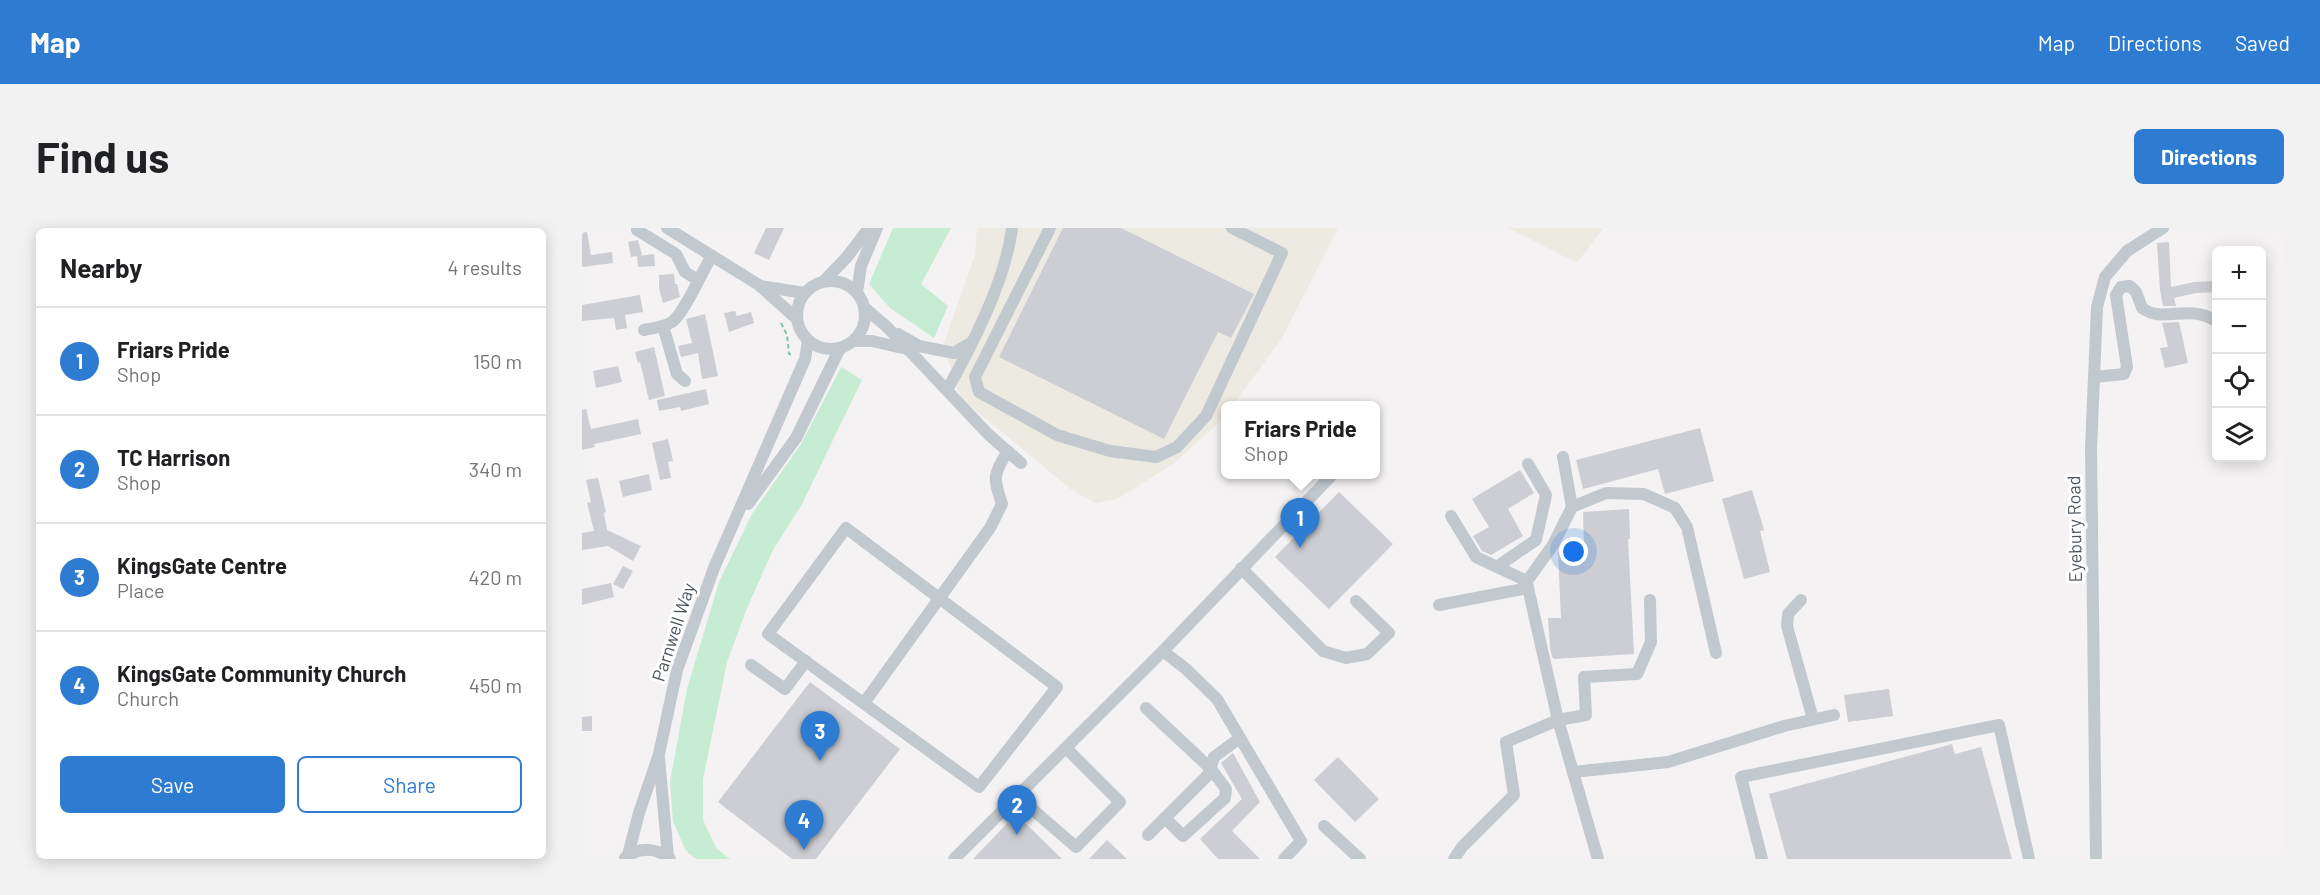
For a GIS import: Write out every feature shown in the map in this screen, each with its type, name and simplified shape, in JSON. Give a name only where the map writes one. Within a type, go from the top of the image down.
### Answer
[{"type":"street","points":[[667,228],[759,285],[797,319],[808,341],[818,347],[829,350],[840,348],[854,341],[872,341],[908,349]]},
{"type":"street","points":[[797,319],[800,301],[805,293],[824,281],[847,257],[869,228]]},
{"type":"street","points":[[857,292],[861,266],[877,228]]},
{"type":"street","points":[[947,390],[1001,276],[1011,243],[1012,228]]},
{"type":"street","points":[[1050,228],[975,377],[979,392],[1057,435],[1110,451],[1156,457],[1177,447],[1206,416],[1282,253],[1232,228]]},
{"type":"street","name":"Eyebury Road","points":[[2096,859],[2091,448],[2097,307],[2105,277],[2127,251],[2163,228]]},
{"type":"street","points":[[637,230],[676,254],[685,272],[698,280]]},
{"type":"street","points":[[644,330],[674,321],[684,308],[712,256]]},
{"type":"street","points":[[824,281],[836,281],[857,292],[865,308],[887,327],[988,434],[1021,463]]},
{"type":"street","points":[[759,285],[805,293]]},
{"type":"street","points":[[2094,377],[2118,376],[2124,374],[2127,367],[2116,295],[2121,287],[2130,286],[2136,292],[2142,308],[2155,315],[2187,311],[2205,314],[2212,318]]},
{"type":"street","points":[[854,341],[864,326],[865,308]]},
{"type":"street","points":[[663,326],[677,374],[685,381]]},
{"type":"street","points":[[887,327],[919,346],[954,353],[971,343]]},
{"type":"street","name":"Parnwell Way","points":[[626,857],[659,754],[677,670],[714,568],[805,359],[808,341]]},
{"type":"street","name":"Parnwell Way","points":[[733,524],[796,438],[840,348]]},
{"type":"street","points":[[864,703],[990,528],[1002,504],[996,487],[995,470],[1008,451]]},
{"type":"street","points":[[1563,457],[1572,507],[1553,545],[1528,585],[1558,720],[1598,859]]},
{"type":"street","points":[[1498,566],[1536,540],[1546,495],[1528,464]]},
{"type":"street","points":[[954,859],[1162,651],[1328,479]]},
{"type":"street","points":[[1572,507],[1606,493],[1644,494],[1675,508],[1687,527],[1716,653]]},
{"type":"street","points":[[1451,516],[1476,557],[1498,566],[1528,585]]},
{"type":"street","points":[[846,528],[1057,687],[979,787],[806,661],[768,634],[846,528]]},
{"type":"street","points":[[1241,568],[1323,651],[1346,658],[1367,654],[1389,633],[1356,601]]},
{"type":"street","points":[[1439,605],[1528,585]]},
{"type":"street","points":[[1454,859],[1462,847],[1514,795],[1506,742],[1558,720],[1586,715],[1584,677],[1637,674],[1651,642],[1650,600]]},
{"type":"street","points":[[1801,600],[1788,614],[1787,626],[1813,719]]},
{"type":"street","points":[[1162,651],[1186,669],[1217,699],[1240,738],[1301,842],[1284,859]]},
{"type":"street","points":[[751,665],[785,688],[806,661]]},
{"type":"street","points":[[1146,708],[1211,769],[1226,789],[1225,798],[1183,836],[1165,818]]},
{"type":"street","points":[[1573,772],[1668,762],[1784,726],[1834,715]]},
{"type":"street","points":[[1761,859],[1741,777],[1999,725],[2029,859]]},
{"type":"street","points":[[1148,835],[1208,775],[1214,757],[1240,738]]},
{"type":"street","points":[[1032,808],[1076,847],[1120,802],[1066,748]]},
{"type":"street","name":"Parnwell Way","points":[[659,754],[669,858]]},
{"type":"street","points":[[1324,826],[1360,859]]},
{"type":"street","points":[[626,857],[645,849],[654,850],[669,858]]},
{"type":"path","points":[[778,316],[787,335],[789,354],[805,359]]},
{"type":"shaded area","points":[[977,228],[1338,228],[1282,338],[1236,401],[1221,401],[1221,421],[1173,464],[1117,499],[1096,503],[1073,491],[961,398],[943,346],[975,255]]},
{"type":"shaded area","points":[[1508,228],[1603,228],[1577,263]]},
{"type":"green space","points":[[893,228],[951,228],[921,284],[948,306],[934,338],[890,308],[869,284]]},
{"type":"green space","points":[[841,367],[862,380],[802,504],[773,550],[747,608],[727,662],[703,779],[703,820],[717,849],[730,859],[696,859],[686,851],[673,821],[670,782],[687,689],[719,582],[752,514],[801,444]]},
{"type":"building","points":[[766,228],[784,228],[769,260],[754,253]]},
{"type":"building","points":[[1063,228],[1121,228],[1254,294],[1231,338],[1218,332],[1164,439],[999,357]]},
{"type":"building","points":[[587,232],[591,255],[612,252],[613,263],[582,267],[582,233]]},
{"type":"building","points":[[638,240],[642,255],[638,256],[654,254],[655,266],[638,267],[637,256],[631,257],[628,242]]},
{"type":"building","points":[[2169,242],[2171,287],[2212,281],[2212,292],[2174,298],[2176,306],[2163,306],[2157,243]]},
{"type":"building","points":[[674,274],[680,297],[663,303],[659,288],[659,275]]},
{"type":"building","points":[[640,295],[643,312],[625,315],[627,328],[616,330],[614,318],[582,321],[582,305]]},
{"type":"building","points":[[735,311],[737,316],[751,312],[754,323],[729,332],[724,313]]},
{"type":"building","points":[[705,314],[718,376],[702,379],[698,353],[681,357],[678,346],[692,343],[686,319]]},
{"type":"building","points":[[2179,322],[2188,363],[2165,368],[2160,348],[2168,347],[2162,323]]},
{"type":"building","points":[[654,347],[665,396],[649,400],[640,362],[638,363],[635,352]]},
{"type":"building","points":[[618,366],[622,382],[596,388],[593,371]]},
{"type":"building","points":[[706,389],[709,404],[681,411],[680,407],[659,411],[657,400]]},
{"type":"building","points":[[586,409],[591,429],[638,419],[641,434],[594,444],[595,447],[582,450],[582,410]]},
{"type":"building","points":[[1700,428],[1714,481],[1665,494],[1658,469],[1583,489],[1576,460]]},
{"type":"building","points":[[668,439],[673,461],[668,462],[671,478],[660,480],[652,443]]},
{"type":"building","points":[[1520,470],[1534,493],[1508,509],[1523,536],[1491,555],[1482,551],[1473,536],[1489,527],[1472,499]]},
{"type":"building","points":[[649,474],[652,490],[623,497],[619,481]]},
{"type":"building","points":[[598,478],[606,512],[604,513],[607,530],[641,546],[633,561],[608,546],[582,550],[582,533],[594,531],[587,503],[591,502],[586,480]]},
{"type":"building","points":[[1752,490],[1764,530],[1760,531],[1770,572],[1744,579],[1722,499]]},
{"type":"building","points":[[1339,492],[1393,544],[1329,609],[1275,557]]},
{"type":"building","points":[[1629,509],[1630,539],[1628,539],[1634,654],[1554,659],[1550,647],[1548,618],[1561,618],[1558,553],[1562,546],[1584,545],[1583,512]]},
{"type":"building","points":[[623,566],[633,571],[623,589],[613,584]]},
{"type":"building","points":[[611,583],[614,597],[582,605],[582,589]]},
{"type":"building","points":[[810,682],[900,749],[816,859],[792,859],[718,802]]},
{"type":"building","points":[[1889,689],[1893,716],[1848,722],[1844,695]]},
{"type":"building","points":[[592,716],[592,731],[582,731],[582,717]]},
{"type":"building","points":[[1952,744],[1955,754],[1981,747],[2012,859],[1787,859],[1769,794]]},
{"type":"building","points":[[1233,753],[1260,802],[1232,831],[1260,859],[1218,859],[1200,839],[1242,799],[1221,763]]},
{"type":"building","points":[[1338,757],[1379,799],[1355,822],[1314,780]]},
{"type":"building","points":[[1016,814],[1062,859],[973,859]]},
{"type":"building","points":[[1107,840],[1127,859],[1089,859]]},
{"type":"place","name":"Friars Pride","points":[[1300,548]]},
{"type":"place","name":"KingsGate Centre","points":[[820,761]]},
{"type":"place","name":"TC Harrison","points":[[1017,835]]},
{"type":"place","name":"KingsGate Community Church","points":[[804,850]]}]
